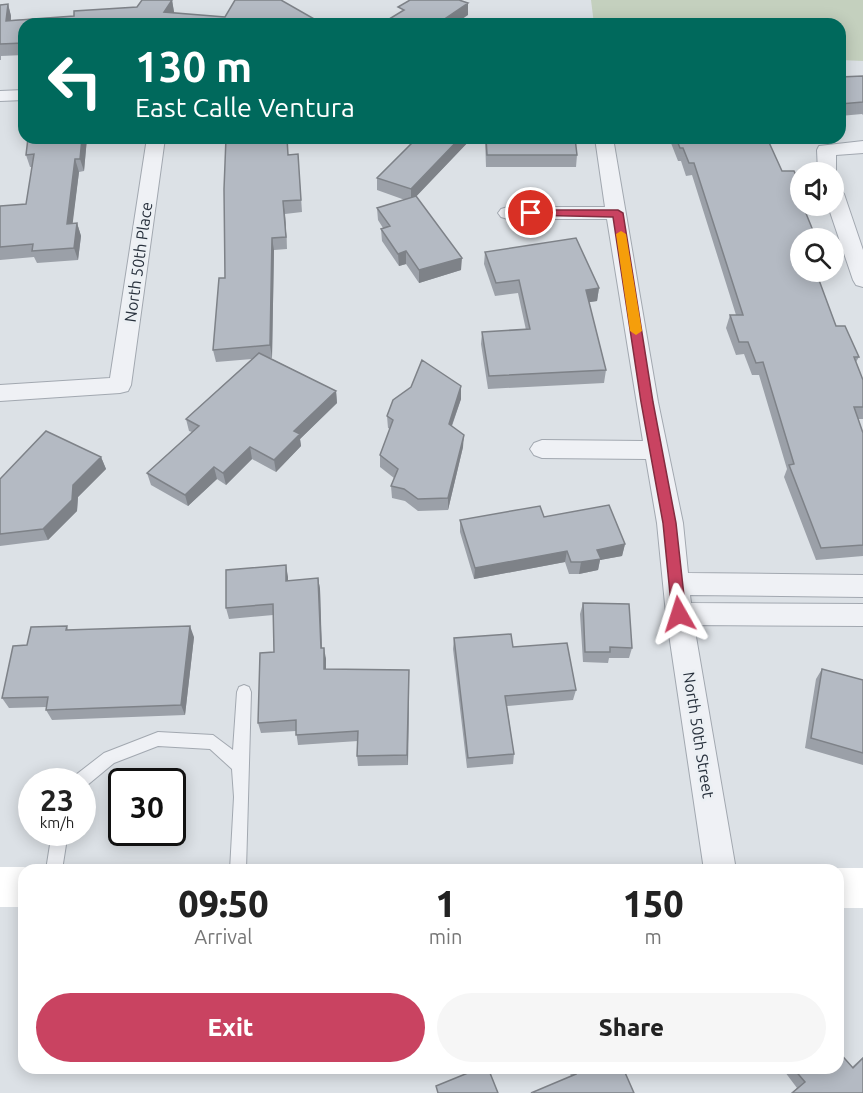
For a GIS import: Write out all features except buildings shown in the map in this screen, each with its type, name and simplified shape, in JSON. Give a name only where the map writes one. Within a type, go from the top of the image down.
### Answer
[{"type":"street","points":[[0,96],[18,95]]},
{"type":"street","name":"North 50th Place","points":[[0,393],[120,386],[155,144]]},
{"type":"street","name":"North 50th Street","points":[[605,144],[670,523],[679,614],[719,864]]},
{"type":"street","points":[[827,162],[826,150],[863,147]]},
{"type":"street","points":[[508,213],[618,213]]},
{"type":"street","points":[[841,216],[863,280]]},
{"type":"street","points":[[542,449],[656,450]]},
{"type":"street","points":[[676,584],[863,586]]},
{"type":"street","points":[[800,585],[809,614]]},
{"type":"street","points":[[679,614],[863,615]]},
{"type":"street","points":[[0,887],[18,887]]},
{"type":"street","points":[[844,888],[863,888]]},
{"type":"lane","points":[[238,864],[244,692]]},
{"type":"lane","points":[[96,768],[109,758],[158,740],[213,742],[240,766]]},
{"type":"lane","points":[[55,864],[58,846]]},
{"type":"green space","points":[[591,0],[863,0],[863,61],[846,60],[846,18],[593,18]]},
{"type":"slow traffic","points":[[621,234],[636,331]]},
{"type":"route","points":[[531,213],[618,213],[647,402],[670,523],[679,614]]}]
